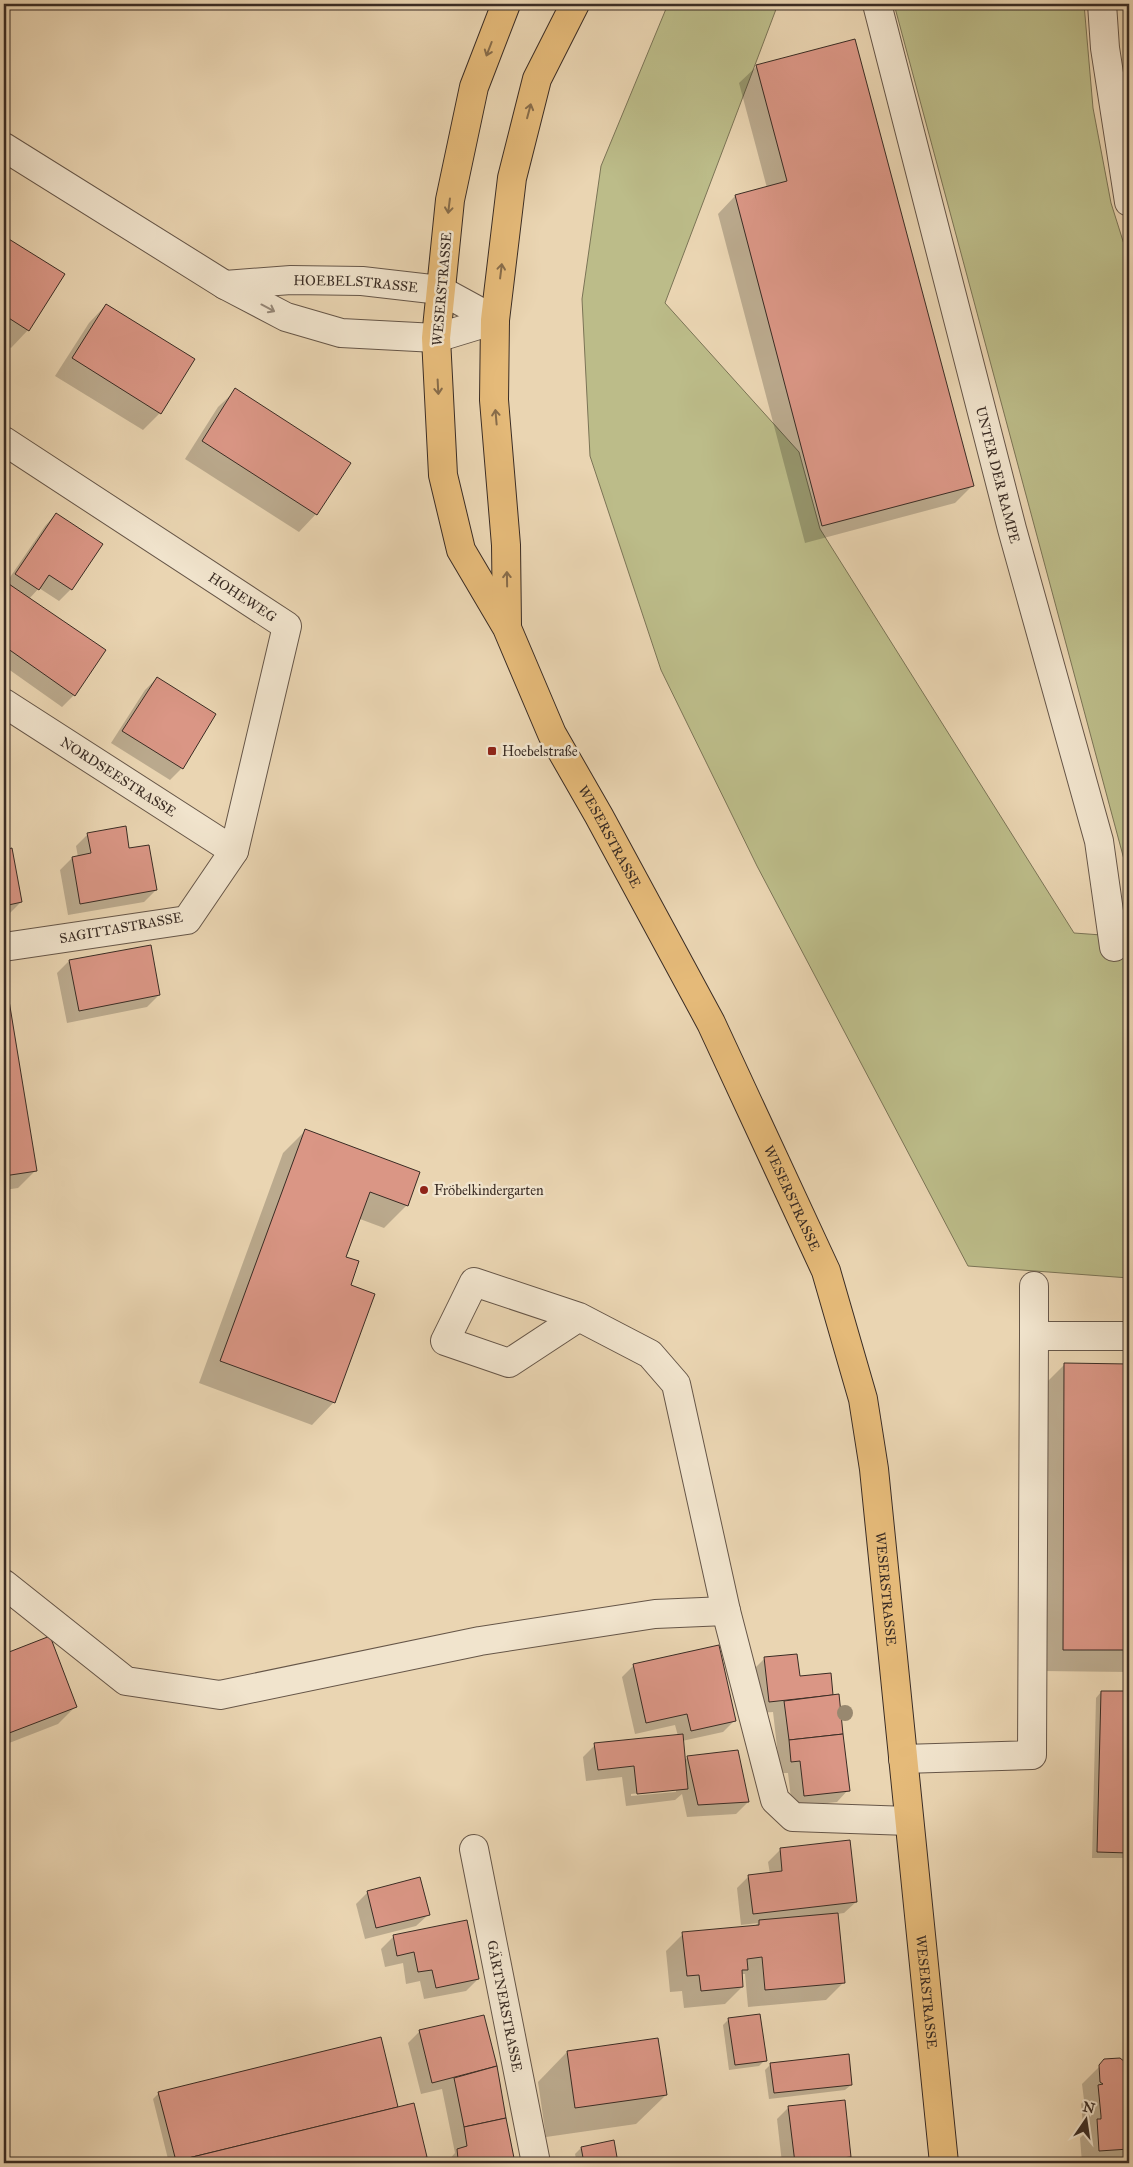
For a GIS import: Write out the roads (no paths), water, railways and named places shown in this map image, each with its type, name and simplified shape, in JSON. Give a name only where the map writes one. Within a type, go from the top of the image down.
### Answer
[{"type":"main road","name":"WESERSTRASSE","points":[[506,4],[474,87],[450,200],[436,338],[443,475],[461,550],[507,628],[552,734],[599,816],[711,1023],[826,1271],[863,1399],[875,1478],[944,2163]]},
{"type":"main road","name":"WESERSTRASSE","points":[[507,628],[506,545],[494,400],[495,320],[514,169],[538,79],[575,4]]},
{"type":"street","name":"UNTER DER RAMPE","points":[[877,4],[1012,529],[1099,841],[1114,947]]},
{"type":"street","points":[[1102,4],[1105,48],[1129,202]]},
{"type":"street","points":[[4,147],[225,285],[286,317],[342,333],[436,338],[495,320]]},
{"type":"street","name":"HOEBELSTRASSE","points":[[225,285],[291,280],[362,281],[440,290],[495,320]]},
{"type":"street","name":"HOHEWEG","points":[[4,441],[287,626],[234,851]]},
{"type":"street","name":"NORDSEESTRASSE","points":[[4,703],[234,851]]},
{"type":"street","name":"SAGITTASTRASSE","points":[[4,948],[187,920],[234,851]]},
{"type":"street","points":[[903,1759],[1032,1755],[1034,1286]]},
{"type":"street","points":[[579,1316],[650,1354],[676,1384],[726,1611],[775,1800],[793,1817],[909,1821]]},
{"type":"street","points":[[1034,1336],[1129,1336]]},
{"type":"street","points":[[4,1584],[126,1681],[220,1696],[480,1640],[655,1614],[726,1611]]},
{"type":"street","name":"GÄRTNERSTRASSE","points":[[474,1849],[536,2163]]},
{"type":"place","name":"Hoebelstraße","points":[[492,751]]},
{"type":"place","name":"Fröbelkindergarten","points":[[424,1190]]}]
